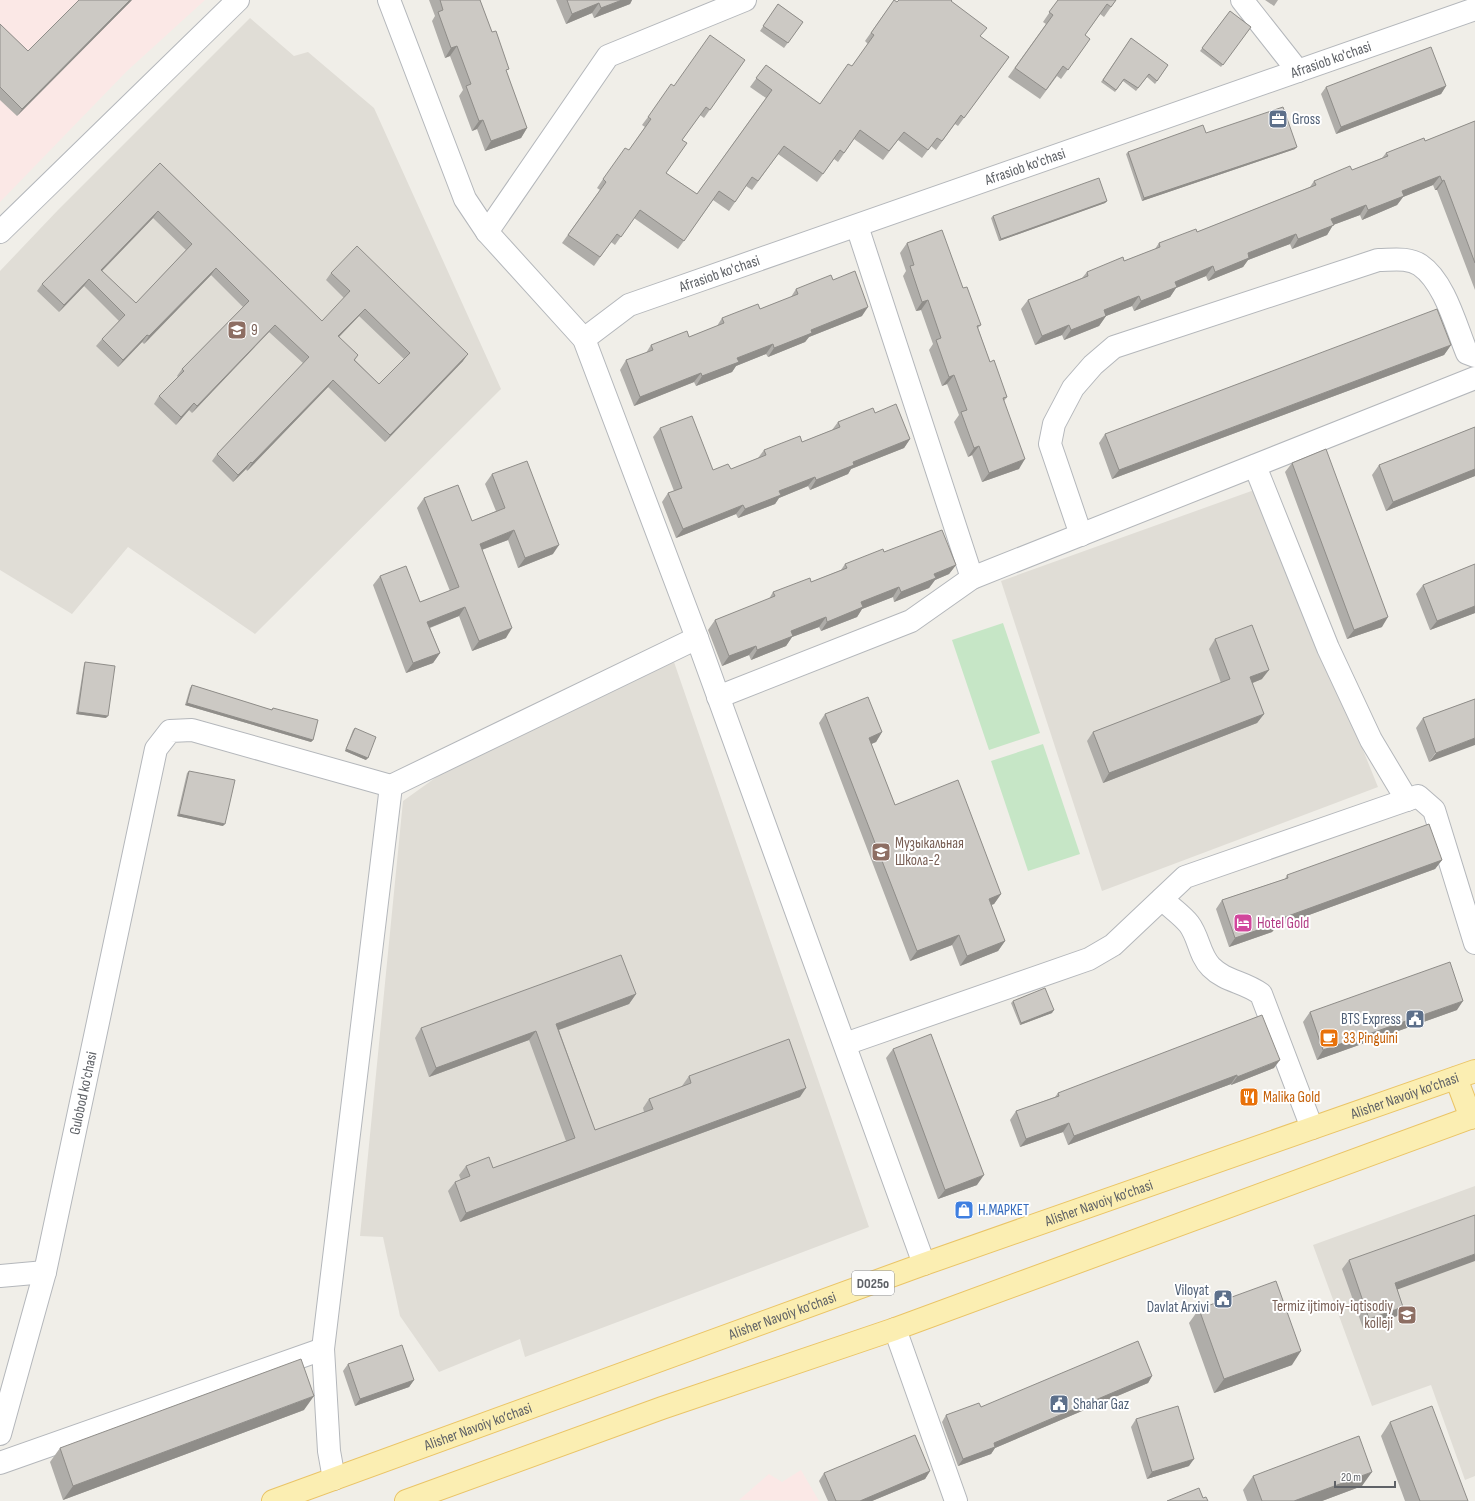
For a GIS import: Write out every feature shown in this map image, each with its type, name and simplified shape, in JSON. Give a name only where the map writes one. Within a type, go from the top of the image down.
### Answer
[{"type":"main road","name":"Alisher Navoiy ko’chasi","points":[[273,1501],[924,1264],[1465,1074]]},
{"type":"main road","points":[[406,1501],[432,1497],[662,1408],[895,1329],[1473,1117],[1465,1074]]},
{"type":"street","points":[[0,232],[238,0]]},
{"type":"street","points":[[389,0],[465,199],[487,232],[584,339],[697,638],[924,1264]]},
{"type":"street","points":[[487,232],[608,56],[745,0]]},
{"type":"street","points":[[1242,0],[1298,71]]},
{"type":"street","name":"Afrasiob ko'chasi","points":[[584,339],[629,306],[1475,9]]},
{"type":"street","points":[[857,226],[972,578]]},
{"type":"street","points":[[1081,535],[1050,444],[1054,424],[1073,388],[1093,365],[1114,347],[1378,260],[1404,259],[1420,265],[1434,280],[1445,297],[1467,354],[1475,356]]},
{"type":"street","points":[[718,696],[910,621],[972,578],[1475,378]]},
{"type":"street","points":[[1255,466],[1328,648],[1371,740],[1407,800]]},
{"type":"street","points":[[334,1479],[329,1451],[323,1349],[391,786],[697,638]]},
{"type":"street","name":"Gulobod ko'chasi","points":[[0,1434],[45,1272],[156,749],[170,731],[192,730],[391,786]]},
{"type":"street","points":[[845,1044],[1089,959],[1113,945],[1186,877],[1418,796],[1434,810],[1475,943]]},
{"type":"street","points":[[1162,899],[1189,924],[1204,958],[1210,966],[1222,977],[1244,984],[1261,994],[1312,1128]]},
{"type":"street","points":[[0,1276],[45,1272]]},
{"type":"street","points":[[895,1329],[956,1501]]},
{"type":"street","points":[[0,1463],[323,1349]]},
{"type":"shaded area","points":[[0,0],[205,0],[127,71],[0,202]]},
{"type":"shaded area","name":"9","points":[[250,18],[294,56],[308,52],[374,108],[501,389],[255,634],[128,547],[72,614],[0,570],[0,271],[58,210]]},
{"type":"shaded area","points":[[1257,489],[1378,787],[1102,891],[1001,581]]},
{"type":"shaded area","points":[[674,662],[869,1227],[525,1357],[520,1339],[439,1372],[400,1316],[383,1237],[360,1236],[403,801],[449,768]]},
{"type":"shaded area","name":"Termiz ijtimoiy-iqtisodiy kolleji","points":[[1475,1186],[1475,1476],[1465,1480],[1431,1385],[1372,1406],[1313,1245]]},
{"type":"shaded area","points":[[801,1470],[819,1501],[739,1500],[769,1474],[782,1482]]},
{"type":"green space","points":[[1003,623],[1040,733],[989,750],[952,640]]},
{"type":"green space","points":[[1043,744],[1080,854],[1028,871],[991,761]]},
{"type":"building","points":[[79,0],[130,0],[22,109],[0,87],[0,24],[28,51]]},
{"type":"building","points":[[440,0],[480,0],[492,32],[496,31],[509,69],[506,70],[527,128],[491,141],[483,120],[479,121],[466,86],[471,84],[457,46],[451,48],[438,12],[443,10]]},
{"type":"building","points":[[567,0],[622,0],[601,8],[599,3],[572,14]]},
{"type":"building","points":[[894,0],[897,2],[899,0],[952,0],[951,1],[987,28],[980,36],[1009,57],[964,118],[961,115],[942,141],[937,138],[928,150],[904,132],[889,151],[860,130],[844,153],[840,150],[823,174],[784,146],[758,181],[752,177],[735,202],[719,191],[684,241],[640,210],[621,237],[617,234],[600,257],[568,235],[606,182],[603,179],[625,148],[629,150],[651,119],[648,117],[671,84],[674,86],[710,35],[745,60],[710,110],[706,107],[682,140],[687,143],[666,173],[697,194],[772,90],[756,78],[766,65],[820,104],[848,64],[852,66],[874,35],[871,33]]},
{"type":"building","points":[[1058,0],[1116,0],[1111,7],[1107,4],[1085,35],[1090,39],[1068,70],[1063,66],[1046,90],[1015,68],[1053,15],[1049,12]]},
{"type":"building","points":[[778,4],[803,22],[788,43],[763,26]]},
{"type":"building","points":[[1230,11],[1251,27],[1223,65],[1202,48]]},
{"type":"building","points":[[1131,38],[1168,65],[1157,81],[1149,74],[1138,88],[1124,79],[1116,90],[1103,80]]},
{"type":"building","points":[[1431,47],[1446,86],[1341,127],[1326,87]]},
{"type":"building","points":[[1283,107],[1297,147],[1144,198],[1128,152],[1203,125],[1206,133]]},
{"type":"building","points":[[1475,121],[1475,263],[1444,180],[1442,181],[1440,176],[1402,191],[1404,196],[1368,210],[1366,205],[1331,219],[1334,225],[1298,239],[1296,234],[1248,253],[1249,258],[1215,272],[1213,266],[1175,282],[1177,287],[1141,301],[1139,296],[1104,310],[1106,316],[1071,330],[1069,325],[1042,336],[1028,300],[1088,276],[1087,272],[1123,257],[1124,261],[1160,247],[1159,243],[1196,229],[1197,232],[1316,185],[1314,181],[1350,166],[1352,170],[1388,156],[1386,153],[1424,138],[1425,141]]},
{"type":"building","points":[[160,163],[322,321],[350,291],[331,273],[357,246],[468,354],[390,435],[333,380],[252,463],[251,462],[238,475],[217,454],[309,357],[275,325],[197,406],[194,403],[181,417],[159,396],[184,371],[182,369],[249,301],[216,268],[149,336],[147,335],[123,360],[102,339],[125,315],[89,279],[64,305],[42,284]],"holes":[[[158,211],[192,244],[136,303],[101,270]],[[365,309],[410,353],[379,384],[354,360],[358,355],[338,336]]]},
{"type":"building","points":[[1099,178],[1107,201],[1001,239],[993,216]]},
{"type":"building","points":[[942,230],[963,288],[967,287],[981,325],[977,326],[990,362],[994,360],[1007,397],[1003,398],[1025,459],[989,473],[979,446],[974,448],[961,412],[967,410],[954,375],[949,377],[936,340],[941,338],[928,300],[922,302],[910,266],[914,265],[907,243]]},
{"type":"building","points":[[855,271],[868,307],[811,330],[812,333],[774,348],[773,344],[737,358],[739,362],[702,376],[701,373],[640,397],[626,360],[653,350],[651,345],[687,331],[689,337],[724,323],[722,318],[758,304],[760,309],[798,294],[796,289],[831,275],[833,280]]},
{"type":"building","points":[[1437,309],[1451,345],[1119,470],[1105,434]]},
{"type":"building","points":[[896,404],[910,439],[853,462],[854,465],[816,480],[815,477],[779,491],[781,495],[745,509],[743,505],[683,529],[668,493],[682,488],[660,428],[692,416],[713,470],[728,464],[731,469],[766,455],[764,450],[800,436],[802,442],[840,427],[838,422],[873,408],[875,413]]},
{"type":"building","points":[[1475,427],[1475,469],[1393,502],[1379,465]]},
{"type":"building","points":[[1326,449],[1388,617],[1354,630],[1292,463]]},
{"type":"building","points":[[527,461],[559,545],[525,558],[514,530],[480,544],[512,628],[479,641],[465,607],[427,622],[440,653],[413,663],[380,576],[406,566],[420,602],[459,587],[424,498],[458,485],[472,521],[505,508],[492,474]]},
{"type":"building","points":[[942,530],[956,565],[934,574],[936,578],[901,592],[899,587],[861,602],[863,607],[827,622],[826,617],[791,631],[793,636],[757,650],[756,646],[729,656],[715,620],[775,596],[773,592],[810,578],[811,582],[847,568],[845,564],[883,549],[884,552]]},
{"type":"building","points":[[1475,564],[1475,606],[1437,621],[1423,585]]},
{"type":"building","points":[[1252,625],[1269,670],[1250,677],[1264,714],[1109,773],[1093,732],[1230,679],[1215,639]]},
{"type":"building","points":[[85,662],[115,666],[108,716],[78,712]]},
{"type":"building","points":[[192,685],[272,710],[273,708],[318,720],[313,740],[187,703]]},
{"type":"building","points":[[868,697],[882,732],[869,738],[895,805],[958,780],[1001,894],[989,899],[1005,941],[967,956],[959,935],[917,951],[825,714]]},
{"type":"building","points":[[1475,699],[1475,738],[1436,753],[1423,718]]},
{"type":"building","points":[[355,728],[376,737],[368,758],[346,749]]},
{"type":"building","points":[[189,771],[235,780],[225,824],[179,814]]},
{"type":"building","points":[[1429,824],[1442,860],[1277,920],[1278,923],[1235,938],[1222,900],[1288,878],[1287,875]]},
{"type":"building","points":[[621,955],[636,994],[556,1024],[595,1130],[653,1109],[649,1099],[691,1083],[689,1076],[789,1039],[806,1088],[466,1213],[455,1182],[470,1176],[466,1166],[489,1157],[493,1168],[575,1138],[536,1031],[436,1068],[421,1028]]},
{"type":"building","points":[[1450,962],[1463,1001],[1323,1050],[1310,1012]]},
{"type":"building","points":[[1045,988],[1054,1010],[1021,1023],[1013,1001]]},
{"type":"building","points":[[1262,1015],[1280,1060],[1074,1136],[1069,1123],[1026,1139],[1016,1111],[1059,1096],[1058,1093]]},
{"type":"building","points":[[931,1034],[984,1175],[945,1190],[893,1049]]},
{"type":"building","points":[[1475,1215],[1475,1254],[1395,1283],[1403,1307],[1369,1319],[1349,1260]]},
{"type":"building","points":[[1276,1281],[1301,1351],[1224,1379],[1199,1309]]},
{"type":"building","points":[[1138,1341],[1152,1376],[994,1443],[995,1447],[963,1459],[946,1415],[979,1403],[981,1407]]},
{"type":"building","points":[[402,1345],[414,1380],[360,1399],[348,1364]]},
{"type":"building","points":[[301,1359],[314,1396],[73,1486],[60,1448]]},
{"type":"building","points":[[1178,1406],[1194,1459],[1152,1472],[1136,1419]]},
{"type":"building","points":[[1432,1406],[1468,1501],[1420,1501],[1390,1422]]},
{"type":"building","points":[[915,1435],[930,1471],[860,1501],[836,1501],[824,1473]]},
{"type":"building","points":[[1359,1436],[1372,1472],[1294,1501],[1262,1501],[1253,1476]]},
{"type":"building","points":[[1199,1488],[1203,1498],[1206,1497],[1208,1501],[1167,1501]]},
{"type":"place","name":"Gross","points":[[1278,119]]},
{"type":"place","name":"9","points":[[237,330]]},
{"type":"place","name":"Музыкальная Школа-2","points":[[881,852]]},
{"type":"place","name":"Hotel Gold","points":[[1243,923]]},
{"type":"place","name":"BTS Express","points":[[1415,1019]]},
{"type":"place","name":"33 Pinguini","points":[[1329,1038]]},
{"type":"place","name":"Malika Gold","points":[[1249,1097]]},
{"type":"place","name":"Н.МАРКЕТ","points":[[964,1210]]},
{"type":"place","name":"Viloyat Davlat Arxivi","points":[[1223,1299]]},
{"type":"place","name":"Termiz ijtimoiy-iqtisodiy kolleji","points":[[1407,1315]]},
{"type":"place","name":"Shahar Gaz","points":[[1059,1404]]}]
